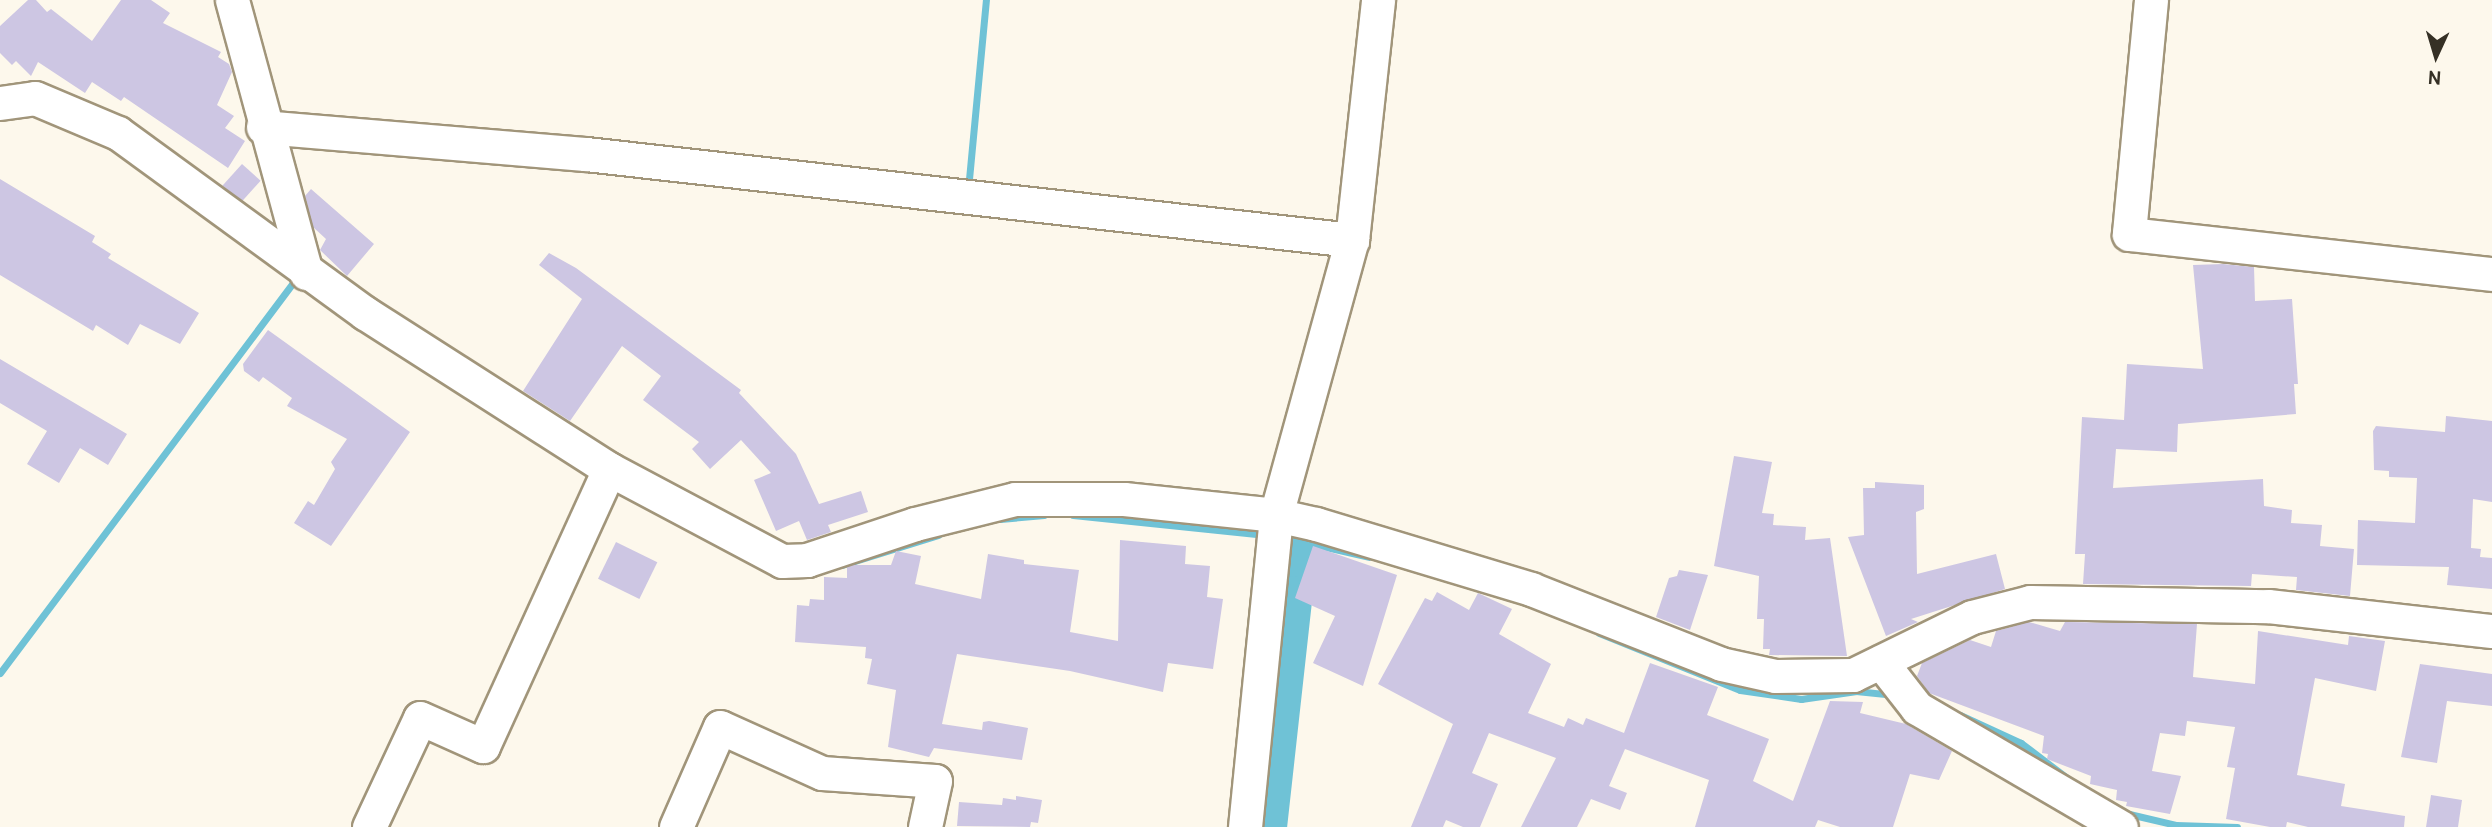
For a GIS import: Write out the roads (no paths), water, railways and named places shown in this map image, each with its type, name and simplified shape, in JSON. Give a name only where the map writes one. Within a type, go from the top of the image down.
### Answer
[{"type":"street","points":[[232,0],[263,127],[306,273]]},
{"type":"street","points":[[1245,827],[1276,515],[1352,240],[1378,0]]},
{"type":"street","points":[[2151,0],[2129,234],[2492,274]]},
{"type":"street","points":[[0,103],[35,98],[118,133],[306,273],[609,469],[782,561],[807,560],[915,524],[1015,499],[1124,499],[1276,515],[1531,589],[1721,664],[1775,676],[1830,678],[1853,675],[1972,617],[2030,602],[2268,606],[2492,631]]},
{"type":"street","points":[[263,127],[586,154],[1352,240]]},
{"type":"street","points":[[369,827],[420,718],[482,746],[609,469]]},
{"type":"street","points":[[1881,662],[1917,708],[2121,827]]},
{"type":"street","points":[[676,827],[720,727],[822,773],[935,781],[925,827]]},
{"type":"waterway","points":[[969,179],[986,0]]},
{"type":"waterway","points":[[0,673],[294,282],[300,285]]},
{"type":"waterway","points":[[1000,519],[1044,515]]},
{"type":"waterway","points":[[1073,515],[1266,535]]},
{"type":"waterway","points":[[842,565],[938,535]]},
{"type":"waterway","points":[[1282,537],[1369,557]]},
{"type":"waterway","points":[[1265,827],[1295,555],[1303,540]]},
{"type":"waterway","points":[[1599,633],[1740,690],[1801,699],[1856,691],[1893,695]]},
{"type":"waterway","points":[[1960,715],[2021,743],[2067,778]]},
{"type":"waterway","points":[[2125,813],[2176,825],[2237,827]]}]
